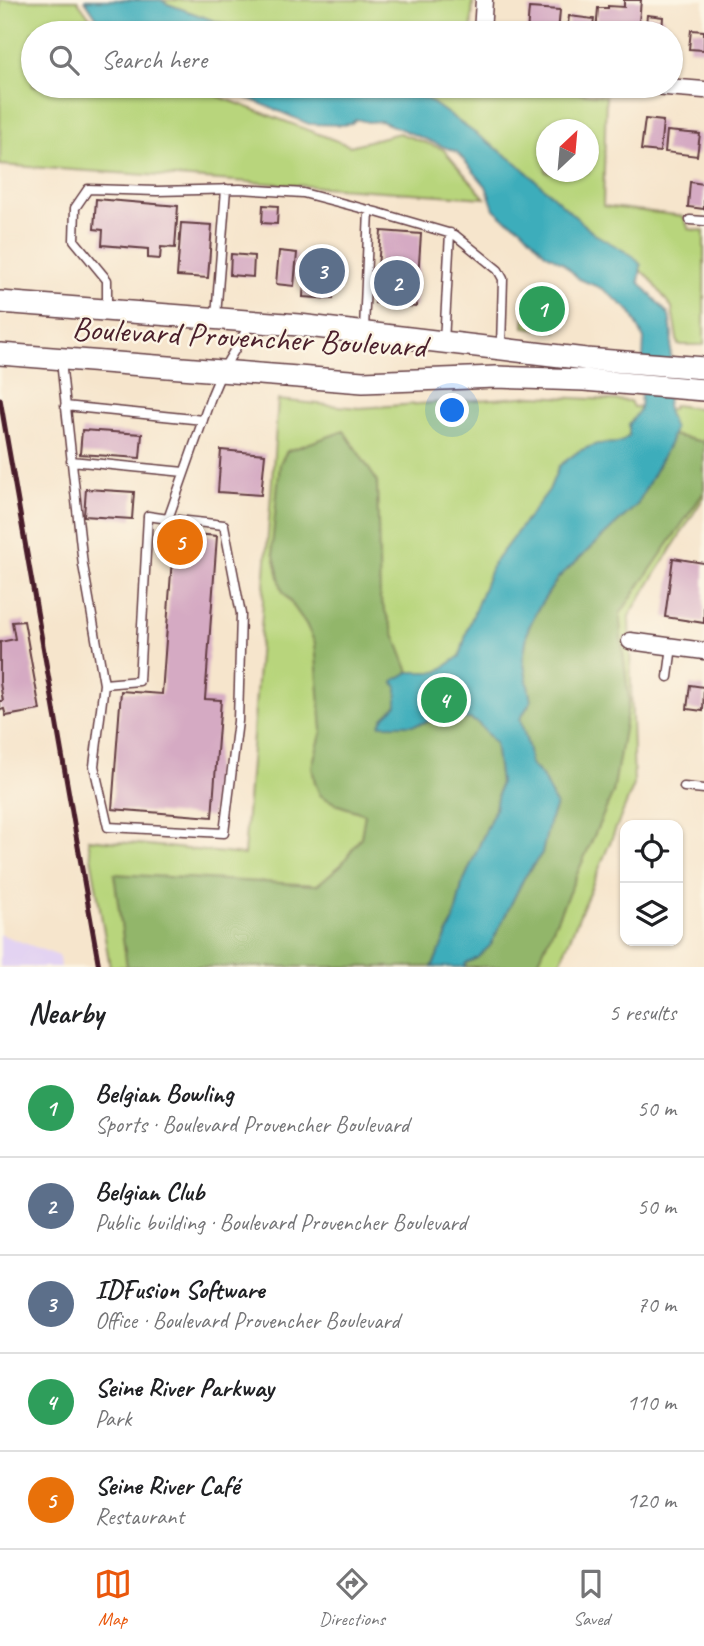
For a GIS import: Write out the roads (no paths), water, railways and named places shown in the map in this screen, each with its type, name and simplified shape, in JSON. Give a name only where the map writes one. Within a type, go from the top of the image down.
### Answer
[{"type":"main road","name":"Boulevard Provencher Boulevard","points":[[0,302],[299,325],[444,342],[491,348],[585,369],[704,390]]},
{"type":"main road","points":[[480,378],[491,348]]},
{"type":"main road","name":"Boulevard Provencher Boulevard","points":[[0,354],[363,382],[480,378],[585,369],[704,368]]},
{"type":"street","points":[[483,21],[484,0]]},
{"type":"street","points":[[683,88],[704,90]]},
{"type":"street","points":[[630,641],[704,651]]},
{"type":"lane","points":[[107,310],[107,280],[74,240],[75,208],[88,189],[226,189],[303,194],[450,233],[498,270],[503,279],[491,348]]},
{"type":"lane","points":[[216,319],[226,189]]},
{"type":"lane","points":[[364,333],[369,210]]},
{"type":"lane","points":[[690,220],[704,222]]},
{"type":"lane","points":[[444,342],[450,233]]},
{"type":"lane","points":[[168,519],[222,371],[251,321]]},
{"type":"lane","points":[[61,358],[83,565],[104,684],[94,766],[108,827],[224,833],[238,721],[241,614],[224,525],[148,516],[139,681],[104,684]]},
{"type":"lane","points":[[65,406],[203,420]]},
{"type":"lane","points":[[71,461],[184,472]]},
{"type":"lane","points":[[668,677],[672,646]]},
{"type":"lane","points":[[684,787],[704,789]]},
{"type":"water","points":[[85,0],[161,0],[215,21],[99,21]]},
{"type":"water","points":[[247,98],[427,99],[517,163],[593,233],[633,256],[641,265],[639,282],[669,315],[672,334],[667,410],[674,429],[669,444],[637,505],[558,578],[528,629],[523,659],[531,701],[520,719],[530,764],[542,776],[556,805],[542,853],[524,878],[490,946],[464,967],[432,967],[454,920],[462,885],[495,809],[500,782],[495,743],[478,723],[470,719],[440,719],[413,725],[380,725],[383,718],[397,705],[397,687],[393,681],[409,672],[437,672],[460,656],[493,564],[549,490],[559,466],[579,451],[597,444],[617,443],[629,435],[629,425],[640,409],[644,339],[631,312],[603,289],[579,279],[563,263],[545,253],[521,227],[494,209],[486,186],[457,152],[381,121],[356,119],[343,125],[309,124]]},
{"type":"railway","points":[[0,399],[99,967]]},
{"type":"place","name":"IDFusion Software","points":[[322,271]]},
{"type":"place","name":"Belgian Club","points":[[397,283]]},
{"type":"place","name":"Belgian Bowling","points":[[542,309]]},
{"type":"place","name":"Seine River Café","points":[[180,542]]},
{"type":"place","name":"Seine River Parkway","points":[[444,700]]}]
